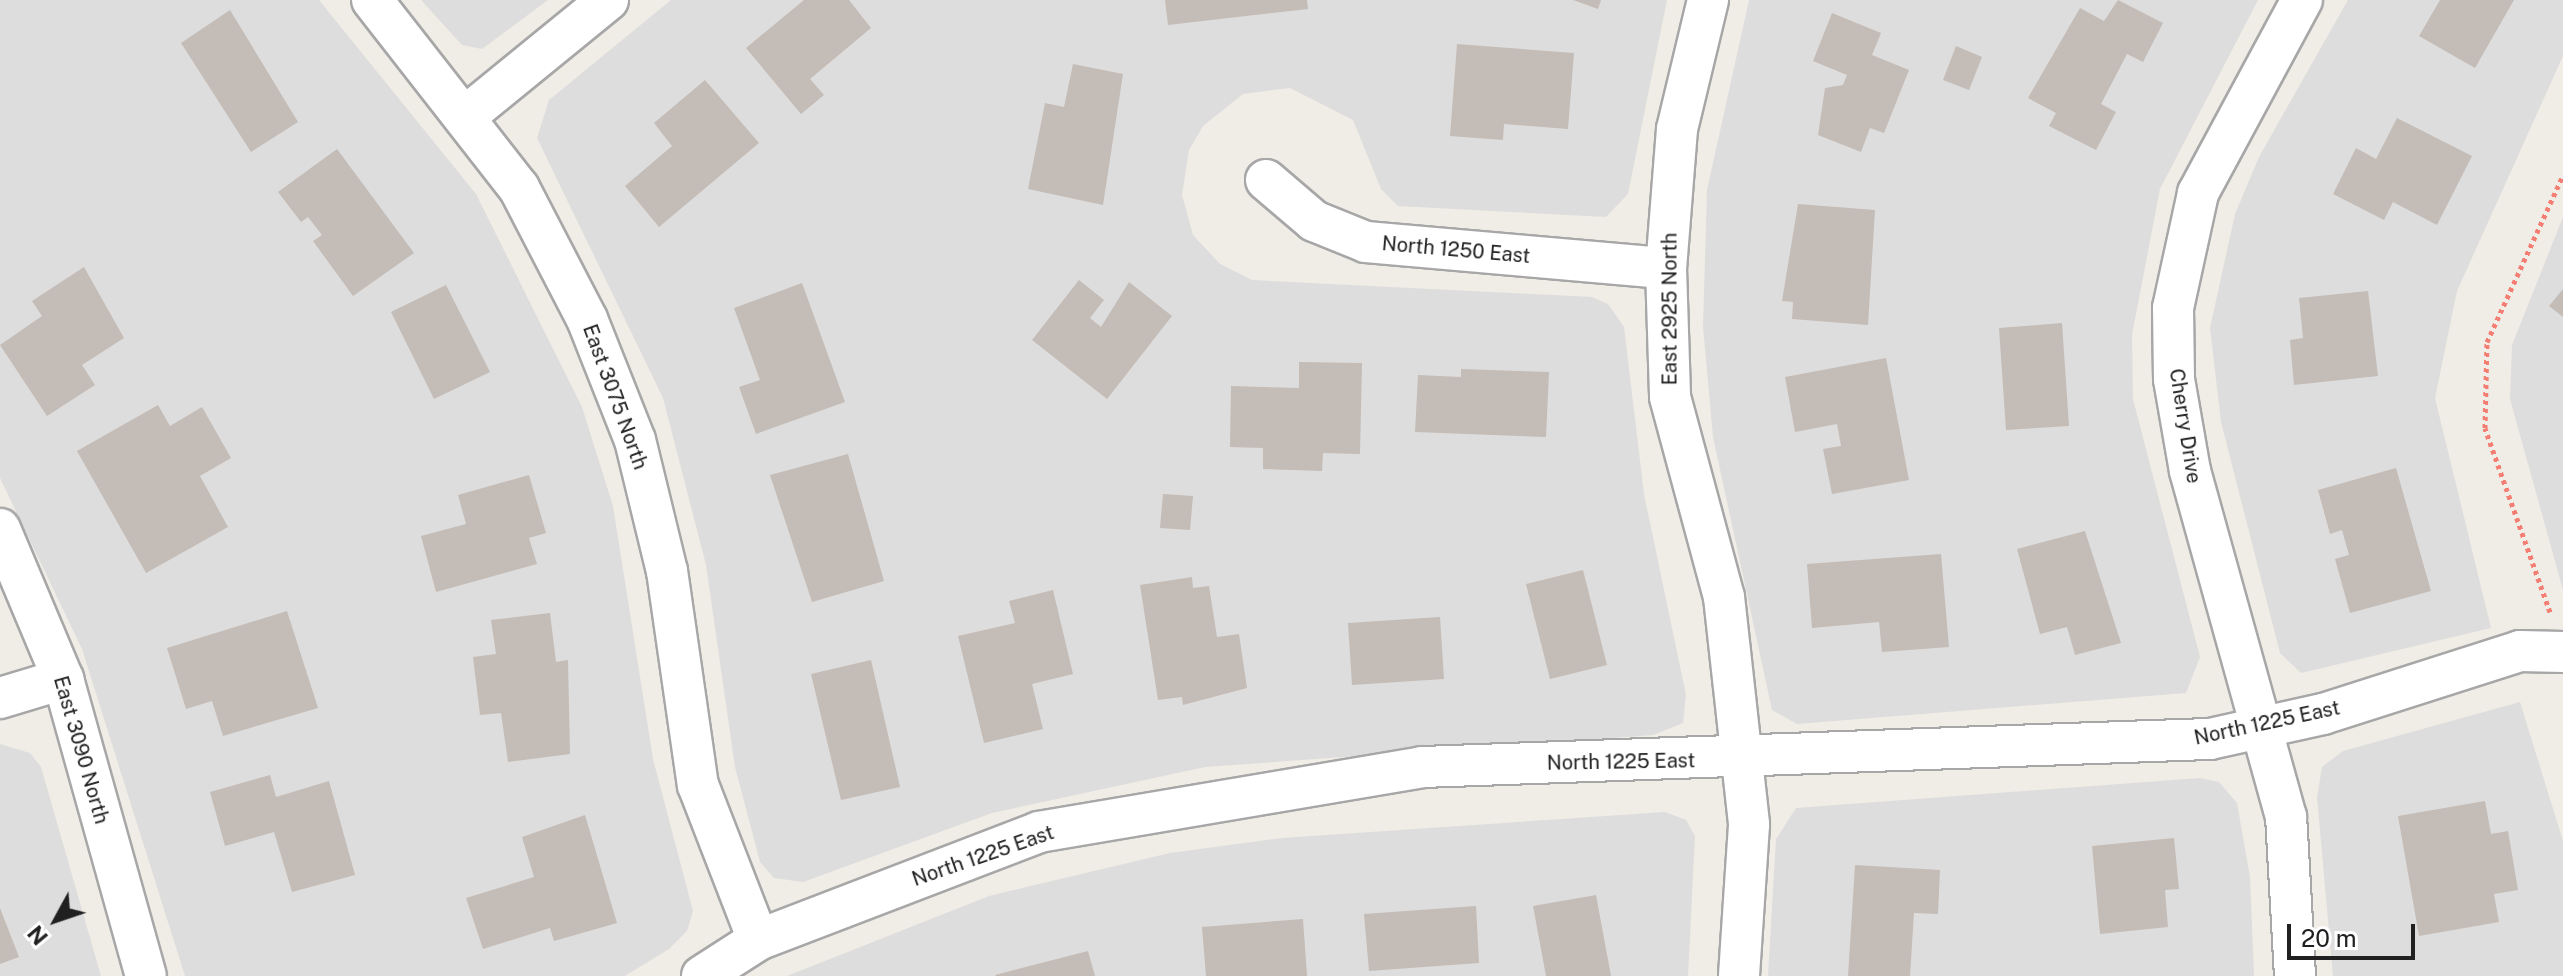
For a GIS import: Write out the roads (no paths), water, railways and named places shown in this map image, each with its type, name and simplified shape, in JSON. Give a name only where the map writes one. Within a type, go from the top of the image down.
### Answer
[{"type":"street","name":"East 3075 North","points":[[372,0],[467,115],[519,188],[567,280],[635,440],[667,571],[698,785],[758,940]]},
{"type":"street","points":[[467,115],[608,0]]},
{"type":"street","name":"East 2925 North","points":[[1708,0],[1677,129],[1666,268],[1670,397],[1724,597],[1749,825],[1739,976]]},
{"type":"street","name":"Cherry Drive","points":[[2295,976],[2286,817],[2190,471],[2174,379],[2173,308],[2198,193],[2302,0]]},
{"type":"street","name":"North 1250 East","points":[[1266,180],[1314,221],[1366,242],[1666,268]]},
{"type":"street","name":"East 3090 North","points":[[0,529],[63,679],[146,976]]},
{"type":"street","name":"North 1225 East","points":[[702,976],[758,940],[1039,832],[1422,767],[1742,759],[2210,739],[2261,728],[2520,651],[2563,652]]},
{"type":"street","points":[[0,698],[63,679]]}]
